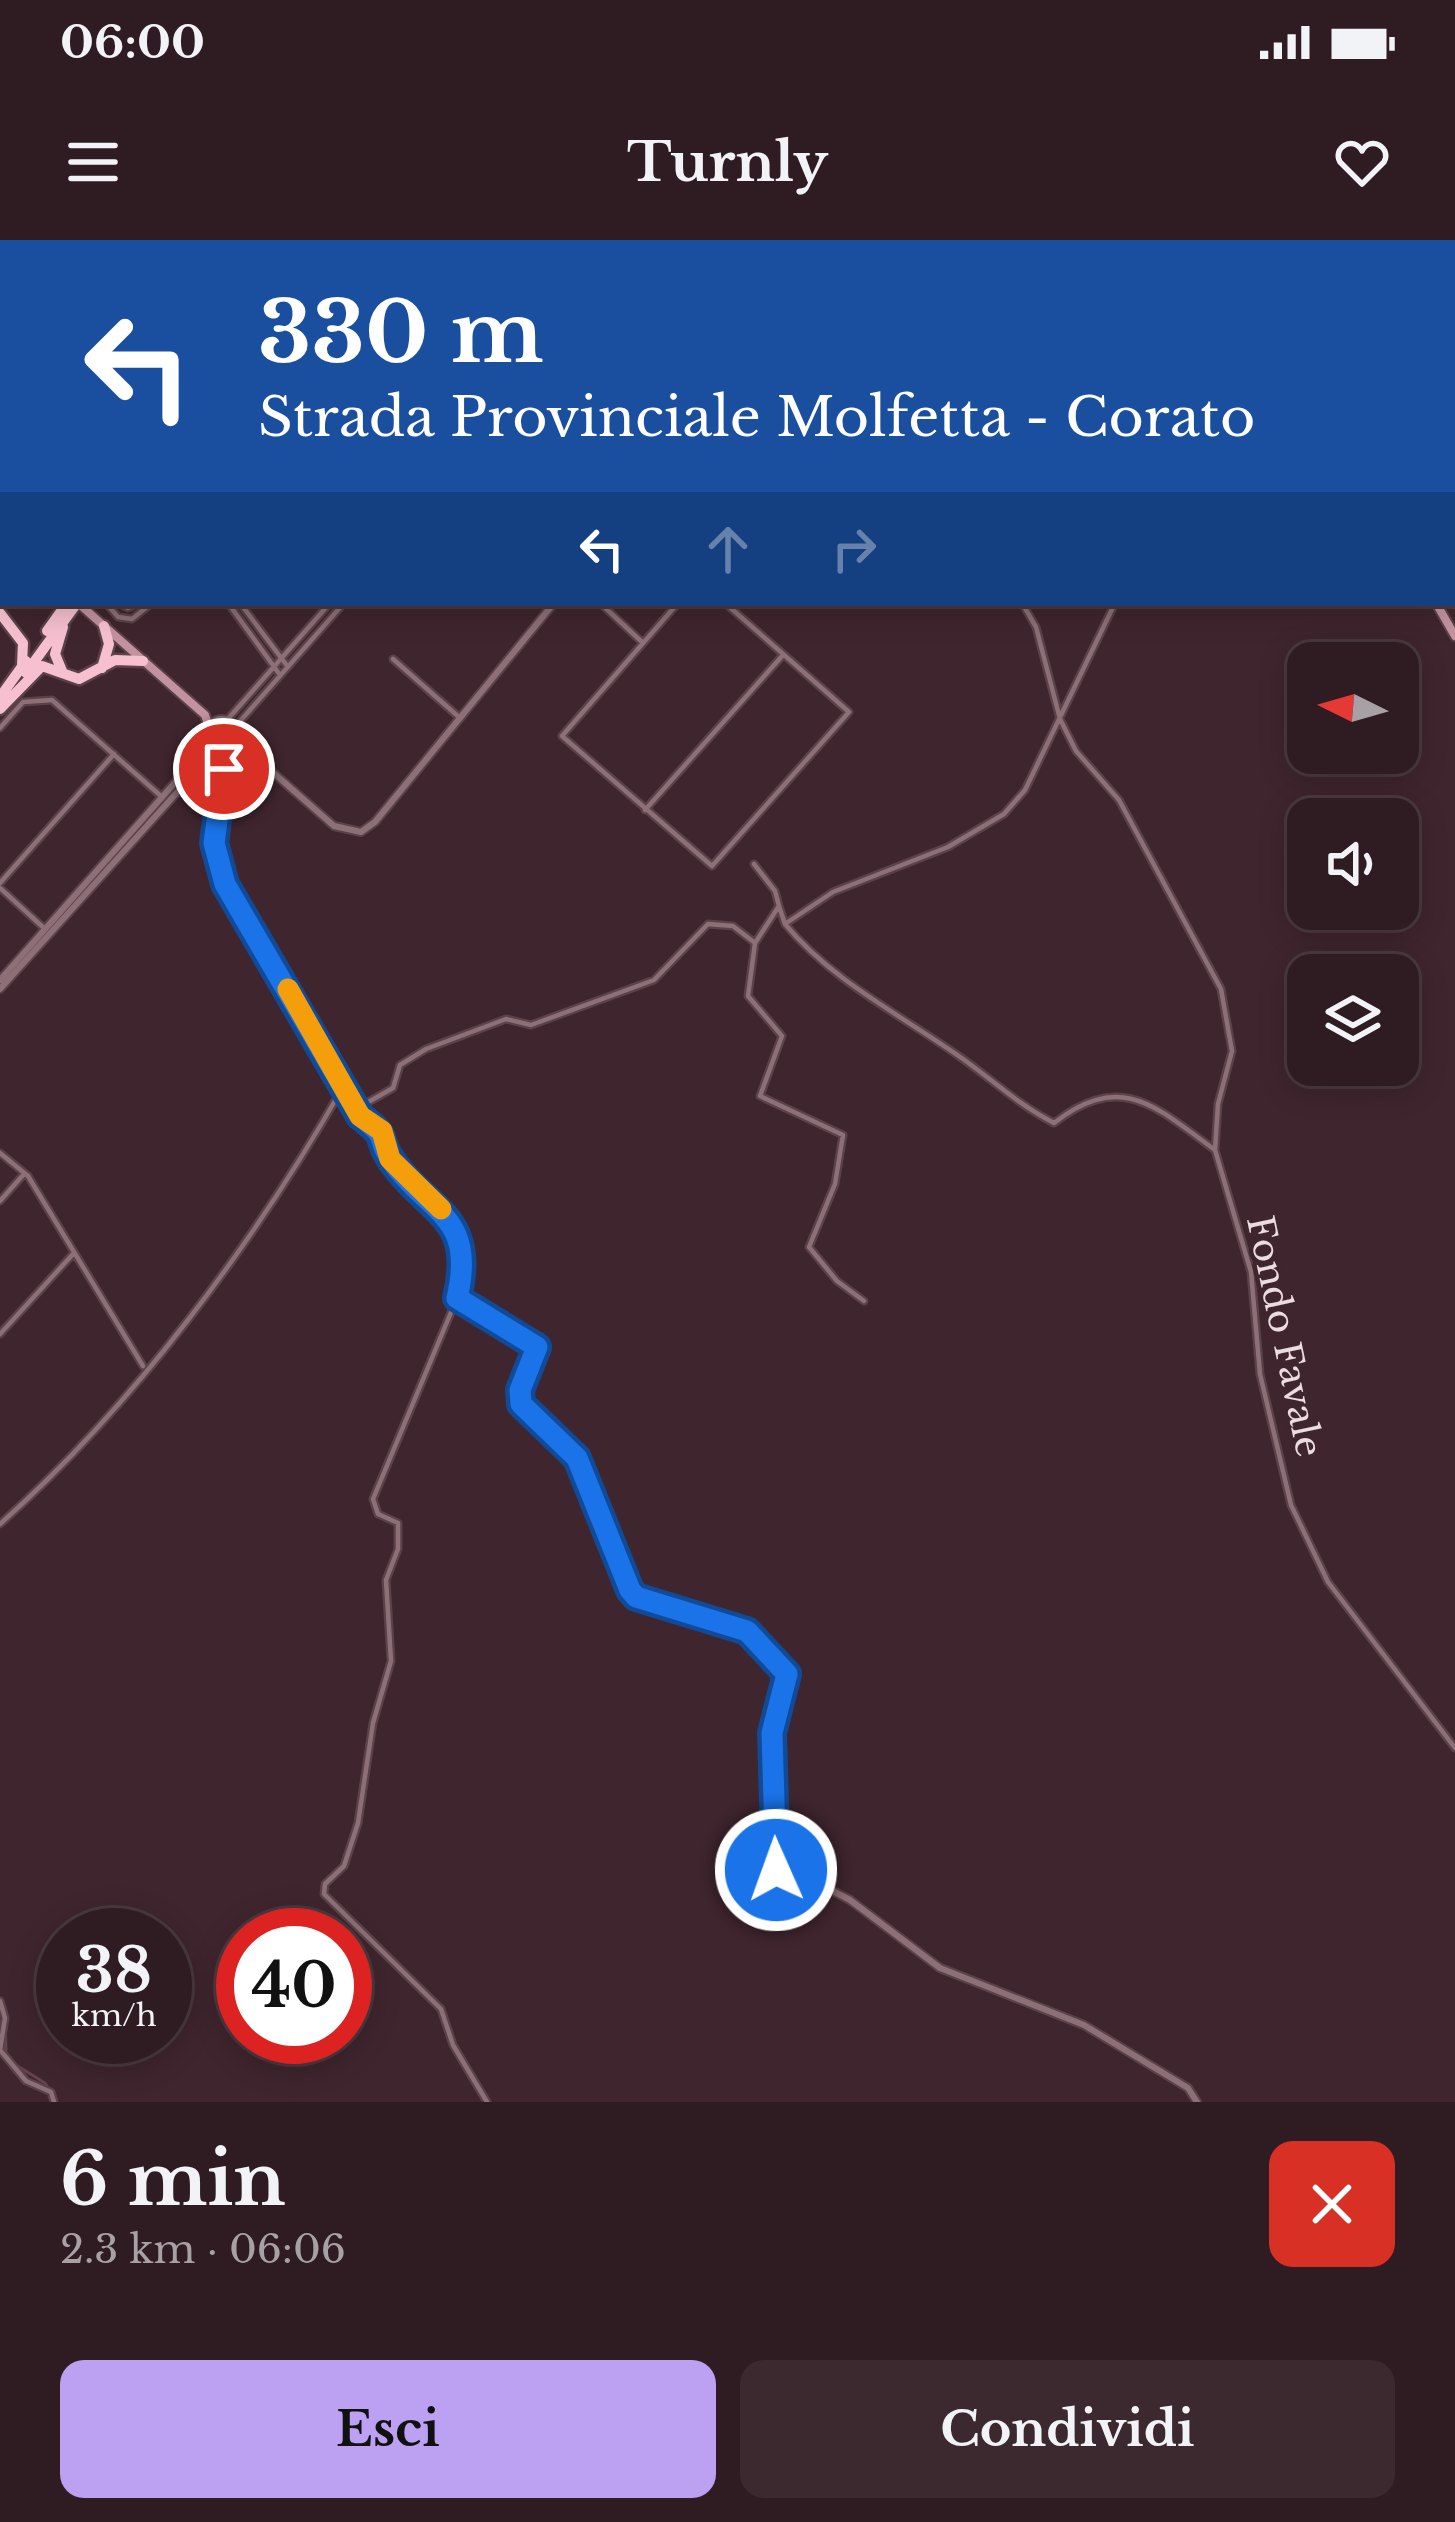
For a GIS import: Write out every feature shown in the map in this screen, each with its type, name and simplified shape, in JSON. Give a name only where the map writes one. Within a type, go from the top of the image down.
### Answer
[{"type":"highway","points":[[0,697],[65,610]]},
{"type":"highway","points":[[64,674],[55,654],[65,610]]},
{"type":"highway","points":[[0,709],[65,610]]},
{"type":"highway","points":[[0,614],[26,653],[18,673]]},
{"type":"highway","points":[[101,671],[110,644],[104,626]]},
{"type":"highway","points":[[10,630],[32,636],[47,631]]},
{"type":"highway","points":[[0,709],[42,666],[87,678],[115,660],[143,661]]},
{"type":"main road","points":[[82,606],[206,713],[223,719]]},
{"type":"main road","points":[[82,606],[206,713],[208,727]]},
{"type":"main road","points":[[1438,606],[1455,636]]},
{"type":"street","points":[[109,606],[118,617],[132,620],[148,606]]},
{"type":"street","points":[[230,606],[280,675]]},
{"type":"street","points":[[242,606],[288,667]]},
{"type":"street","points":[[327,606],[223,719],[208,727],[217,746],[214,843],[225,884],[356,1109],[382,1131],[390,1159],[440,1208],[454,1232],[462,1272],[457,1298],[373,1499],[378,1514],[398,1522],[401,1534],[386,1580],[391,1661],[374,1724],[358,1823],[344,1866],[325,1884],[325,1894],[441,2009],[454,2045],[487,2102]]},
{"type":"street","points":[[341,606],[235,727],[236,740],[334,826],[361,832],[375,822],[552,606]]},
{"type":"street","points":[[603,606],[643,643]]},
{"type":"street","points":[[675,606],[562,736],[712,866],[849,712],[728,606]]},
{"type":"street","name":"Fondo Favale","points":[[1024,606],[1036,627],[1060,719],[1076,752],[1119,800],[1221,989],[1232,1051],[1218,1104],[1216,1150],[1252,1272],[1260,1374],[1300,1529],[1344,1606],[1455,1748]]},
{"type":"street","points":[[785,924],[833,892],[911,865],[1004,814],[1025,790],[1114,606]]},
{"type":"street","points":[[645,810],[784,655]]},
{"type":"street","points":[[393,659],[460,718]]},
{"type":"street","points":[[0,728],[23,702],[45,698],[164,798]]},
{"type":"street","points":[[223,719],[235,727]]},
{"type":"street","points":[[0,980],[164,798],[217,746],[236,740]]},
{"type":"street","points":[[45,928],[0,886],[114,754]]},
{"type":"street","points":[[0,989],[164,798]]},
{"type":"street","points":[[754,864],[775,891],[785,924],[813,954],[892,1016],[968,1062],[1014,1103],[1054,1123],[1112,1094],[1157,1106],[1216,1150]]},
{"type":"street","points":[[778,906],[755,943],[748,996],[782,1036],[760,1096],[843,1135],[835,1184],[809,1247],[837,1281],[864,1301]]},
{"type":"street","points":[[356,1109],[391,1090],[400,1065],[426,1049],[506,1019],[531,1025],[654,980],[708,924],[733,926],[755,943]]},
{"type":"street","points":[[0,1524],[51,1477],[227,1269],[344,1086]]},
{"type":"street","points":[[0,1153],[25,1173],[145,1368]]},
{"type":"street","points":[[0,1202],[25,1173]]},
{"type":"street","points":[[0,1334],[74,1252]]},
{"type":"street","points":[[457,1298],[537,1347],[520,1390],[521,1404],[577,1458],[632,1594],[747,1631],[787,1674],[772,1733],[779,1874],[805,1877],[850,1900],[940,1968],[1084,2024],[1188,2088],[1197,2102]]},
{"type":"street","points":[[0,2001],[5,2018],[0,2050],[26,2081],[51,2092],[54,2102]]},
{"type":"waterway","points":[[5,2010],[6,2053]]},
{"type":"waterway","points":[[16,2065],[45,2083],[57,2102]]},
{"type":"slow traffic","points":[[288,989],[360,1116],[382,1131],[390,1159],[441,1209]]},
{"type":"route","points":[[224,769],[214,843],[229,893],[360,1116],[382,1131],[390,1159],[433,1200],[450,1225],[461,1258],[457,1298],[537,1347],[538,1355],[520,1390],[521,1404],[577,1458],[630,1590],[636,1597],[747,1631],[787,1674],[772,1733],[776,1870]]}]
